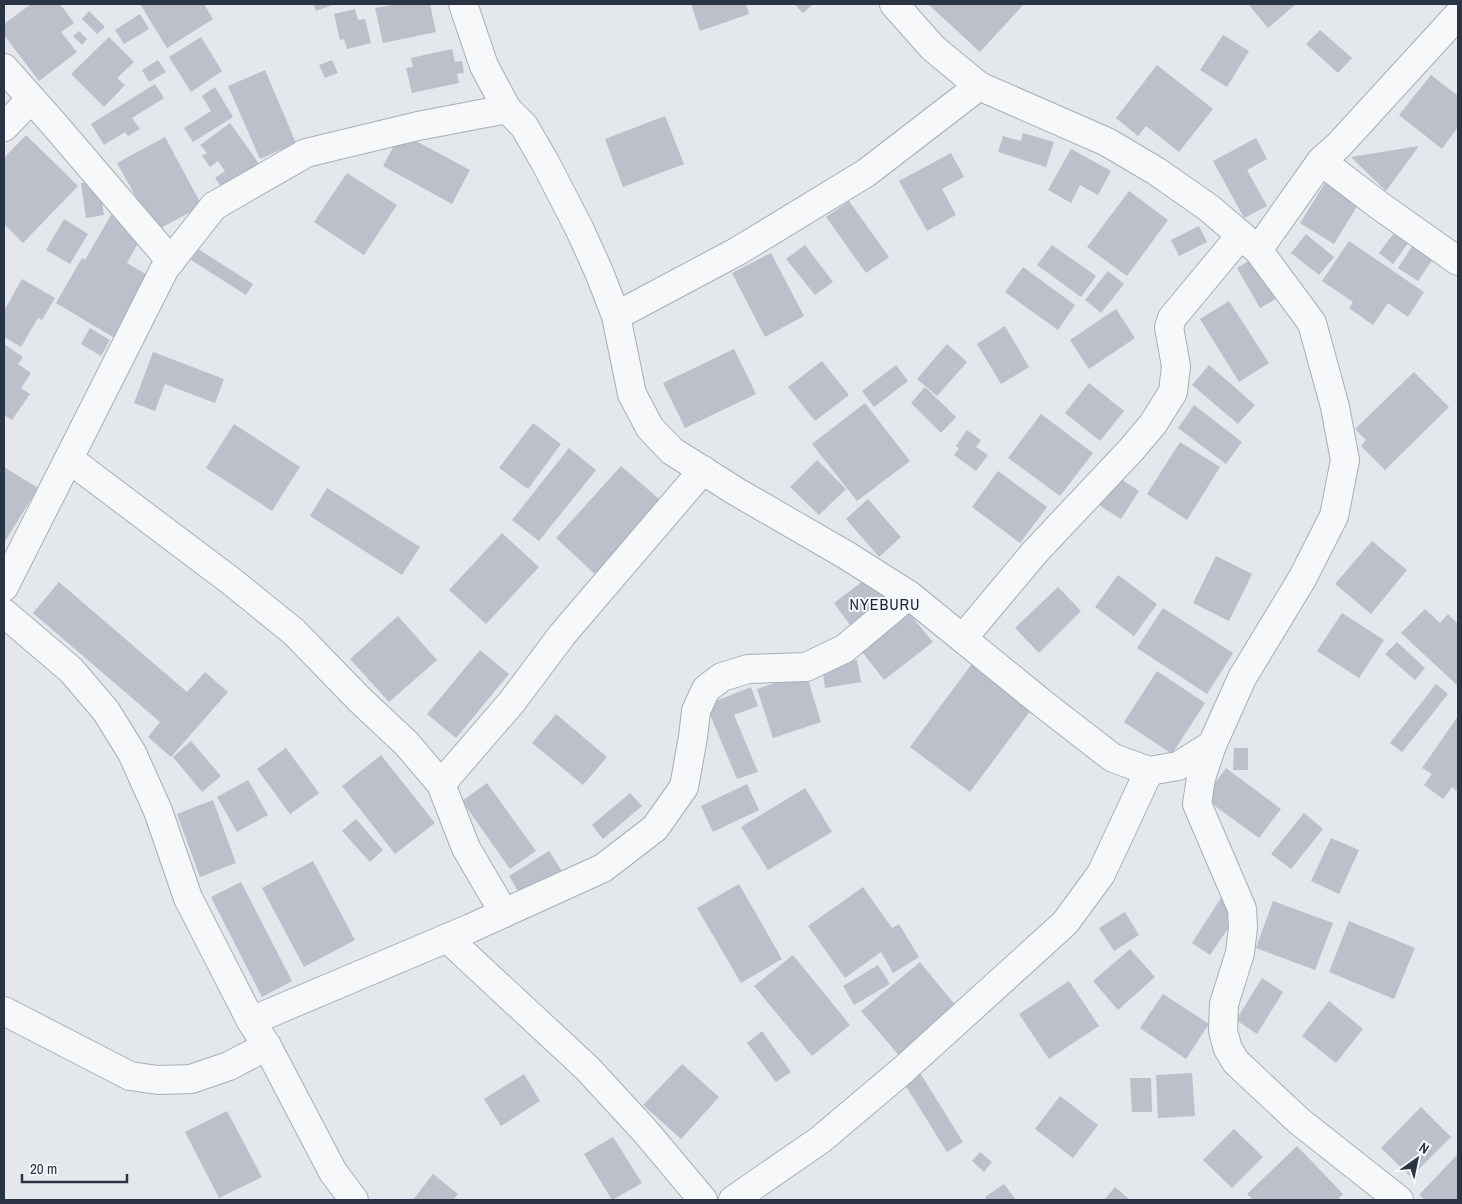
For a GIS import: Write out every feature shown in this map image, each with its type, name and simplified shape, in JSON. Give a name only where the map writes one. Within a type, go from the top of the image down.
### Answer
[{"type":"street","points":[[463,4],[484,66],[508,109],[524,126],[580,228],[616,316],[632,394],[650,428],[672,450],[737,492],[846,555],[909,595],[1113,758],[1149,771],[1178,766],[1212,744]]},
{"type":"street","points":[[894,4],[932,48],[979,86],[1107,142],[1156,170],[1210,208],[1250,242],[1312,323],[1335,407],[1345,460],[1334,516],[1302,580],[1242,678],[1212,744],[1201,778],[1197,804],[1242,909],[1243,926],[1240,953],[1224,1004],[1223,1031],[1228,1049],[1236,1062],[1299,1121],[1399,1200]]},
{"type":"street","points":[[963,638],[1035,552],[1153,424],[1172,392],[1176,366],[1169,327],[1172,318],[1250,242],[1321,161],[1339,145],[1458,15]]},
{"type":"street","points":[[4,68],[171,261]]},
{"type":"street","points":[[616,316],[738,250],[866,173],[979,86]]},
{"type":"street","points":[[4,127],[31,98]]},
{"type":"street","points":[[4,586],[165,268],[214,206],[306,153],[418,126],[508,109]]},
{"type":"street","points":[[1321,161],[1380,206],[1458,261]]},
{"type":"street","points":[[69,459],[231,581],[294,632],[360,700],[406,743],[441,784],[466,848],[504,913]]},
{"type":"street","points":[[441,784],[511,703],[562,635],[703,470]]},
{"type":"street","points":[[251,1022],[447,938],[603,868],[655,828],[684,787],[696,711],[706,690],[722,677],[748,669],[806,667],[844,649],[909,595]]},
{"type":"street","points":[[4,613],[71,670],[106,711],[132,753],[158,811],[188,898],[251,1022],[267,1046],[333,1172],[354,1200]]},
{"type":"street","points":[[733,1200],[820,1140],[903,1070],[1065,923],[1101,874],[1149,771]]},
{"type":"street","points":[[447,938],[588,1069],[645,1131],[703,1200]]},
{"type":"street","points":[[4,1011],[130,1076],[158,1080],[191,1079],[229,1066],[267,1046]]},
{"type":"building","points":[[31,4],[60,4],[74,23],[61,32],[77,52],[39,81],[4,35],[4,24]]},
{"type":"building","points":[[140,4],[204,4],[213,19],[167,48]]},
{"type":"building","points":[[313,4],[335,4],[316,11]]},
{"type":"building","points":[[398,4],[430,4],[436,32],[383,43],[375,8]]},
{"type":"building","points":[[691,4],[746,4],[749,14],[700,31]]},
{"type":"building","points":[[794,4],[813,4],[803,13]]},
{"type":"building","points":[[930,4],[1024,4],[980,52]]},
{"type":"building","points":[[1248,4],[1296,4],[1268,28]]},
{"type":"building","points":[[355,9],[358,20],[365,19],[371,43],[347,49],[344,39],[340,40],[334,14]]},
{"type":"building","points":[[89,11],[105,27],[97,34],[82,19]]},
{"type":"building","points":[[140,14],[149,29],[124,44],[115,30]]},
{"type":"building","points":[[1320,30],[1352,58],[1338,73],[1306,44]]},
{"type":"building","points":[[79,31],[87,39],[82,45],[73,36]]},
{"type":"building","points":[[1223,35],[1249,51],[1227,87],[1200,70]]},
{"type":"building","points":[[109,37],[134,62],[117,78],[125,85],[104,107],[71,74]]},
{"type":"building","points":[[201,37],[222,71],[191,92],[169,57]]},
{"type":"building","points":[[452,49],[455,62],[462,61],[464,73],[457,74],[459,83],[412,93],[406,68],[413,67],[411,58]]},
{"type":"building","points":[[158,60],[166,72],[149,82],[142,70]]},
{"type":"building","points":[[332,60],[338,73],[325,78],[319,65]]},
{"type":"building","points":[[1157,65],[1213,109],[1179,152],[1146,126],[1138,136],[1116,118]]},
{"type":"building","points":[[265,70],[296,143],[260,159],[228,86]]},
{"type":"building","points":[[1431,75],[1458,96],[1458,127],[1442,149],[1399,115]]},
{"type":"building","points":[[155,84],[164,98],[132,118],[140,129],[128,136],[125,132],[104,145],[91,124]]},
{"type":"building","points":[[215,87],[233,117],[193,142],[184,128],[211,111],[202,96]]},
{"type":"building","points":[[665,116],[684,164],[623,187],[605,139]]},
{"type":"building","points":[[230,123],[262,168],[226,194],[215,178],[225,171],[218,161],[210,167],[202,156],[207,153],[200,145]]},
{"type":"building","points":[[401,133],[470,170],[452,204],[383,166]]},
{"type":"building","points":[[1023,133],[1054,142],[1046,167],[998,152],[1003,136],[1021,141]]},
{"type":"building","points":[[26,135],[78,186],[23,243],[4,224],[4,158]]},
{"type":"building","points":[[165,137],[202,206],[155,231],[117,163]]},
{"type":"building","points":[[1256,138],[1267,159],[1247,170],[1267,206],[1244,218],[1213,161]]},
{"type":"building","points":[[1419,146],[1386,191],[1351,157]]},
{"type":"building","points":[[1071,149],[1111,171],[1098,195],[1080,185],[1071,203],[1048,190]]},
{"type":"building","points":[[951,153],[964,177],[942,189],[956,215],[927,231],[899,181]]},
{"type":"building","points":[[347,173],[397,205],[364,255],[314,222]]},
{"type":"building","points":[[99,181],[104,215],[86,218],[81,183]]},
{"type":"building","points":[[1325,183],[1359,203],[1334,244],[1300,223]]},
{"type":"building","points":[[1129,191],[1168,220],[1127,276],[1087,247]]},
{"type":"building","points":[[849,201],[889,257],[866,273],[826,217]]},
{"type":"building","points":[[111,215],[143,234],[127,263],[154,279],[118,340],[56,303],[82,258],[85,260]]},
{"type":"building","points":[[64,219],[88,234],[70,264],[46,250]]},
{"type":"building","points":[[1199,226],[1207,242],[1179,256],[1171,240]]},
{"type":"building","points":[[1397,229],[1411,239],[1393,264],[1379,253]]},
{"type":"building","points":[[1306,234],[1334,257],[1319,275],[1291,253]]},
{"type":"building","points":[[1417,239],[1437,253],[1418,281],[1398,268]]},
{"type":"building","points":[[1349,241],[1424,292],[1408,317],[1388,303],[1373,325],[1349,308],[1353,302],[1322,281]]},
{"type":"building","points":[[805,245],[833,282],[815,295],[786,259]]},
{"type":"building","points":[[1052,245],[1096,276],[1081,297],[1037,265]]},
{"type":"building","points":[[198,249],[253,284],[246,295],[191,260]]},
{"type":"building","points":[[771,253],[804,316],[765,337],[732,273]]},
{"type":"building","points":[[1259,255],[1283,295],[1260,308],[1237,268]]},
{"type":"building","points":[[1023,267],[1075,305],[1058,330],[1005,292]]},
{"type":"building","points":[[1108,271],[1124,284],[1101,313],[1085,300]]},
{"type":"building","points":[[22,279],[55,298],[42,320],[38,318],[21,347],[4,337],[4,311]]},
{"type":"building","points":[[1229,301],[1269,363],[1239,382],[1200,319]]},
{"type":"building","points":[[1116,309],[1135,338],[1089,369],[1070,340]]},
{"type":"building","points":[[1005,326],[1029,367],[1001,384],[977,344]]},
{"type":"building","points":[[90,328],[110,340],[101,356],[81,344]]},
{"type":"building","points":[[4,344],[23,357],[18,364],[31,373],[21,388],[30,394],[12,420],[4,415]]},
{"type":"building","points":[[947,344],[967,362],[937,396],[917,379]]},
{"type":"building","points":[[734,349],[756,394],[685,428],[663,383]]},
{"type":"building","points":[[153,352],[224,379],[215,403],[165,384],[155,411],[134,403]]},
{"type":"building","points":[[822,361],[849,395],[815,421],[788,387]]},
{"type":"building","points":[[896,365],[908,381],[874,407],[862,391]]},
{"type":"building","points":[[1209,365],[1255,405],[1238,424],[1192,385]]},
{"type":"building","points":[[1414,372],[1449,407],[1385,470],[1361,446],[1366,440],[1355,429]]},
{"type":"building","points":[[1089,383],[1124,411],[1100,441],[1065,413]]},
{"type":"building","points":[[925,387],[956,417],[941,433],[911,403]]},
{"type":"building","points":[[865,403],[910,461],[857,501],[812,444]]},
{"type":"building","points":[[1194,405],[1242,442],[1226,464],[1178,428]]},
{"type":"building","points":[[1041,414],[1093,453],[1060,496],[1008,458]]},
{"type":"building","points":[[533,423],[561,444],[528,489],[499,468]]},
{"type":"building","points":[[234,424],[300,467],[272,511],[206,468]]},
{"type":"building","points":[[967,430],[981,440],[976,447],[988,455],[976,471],[954,455],[959,448],[956,446]]},
{"type":"building","points":[[1180,442],[1220,467],[1187,520],[1147,494]]},
{"type":"building","points":[[569,448],[596,470],[539,541],[512,520]]},
{"type":"building","points":[[817,460],[846,489],[819,515],[790,487]]},
{"type":"building","points":[[621,466],[666,505],[599,578],[556,538]]},
{"type":"building","points":[[4,467],[38,488],[4,543]]},
{"type":"building","points":[[998,471],[1047,507],[1020,543],[972,507]]},
{"type":"building","points":[[1118,477],[1139,491],[1121,519],[1099,505]]},
{"type":"building","points":[[327,488],[420,547],[402,575],[310,516]]},
{"type":"building","points":[[868,499],[901,537],[879,557],[846,519]]},
{"type":"building","points":[[502,533],[539,567],[486,624],[449,590]]},
{"type":"building","points":[[1372,541],[1407,570],[1371,614],[1335,584]]},
{"type":"building","points":[[1216,556],[1252,574],[1229,621],[1193,603]]},
{"type":"building","points":[[871,575],[887,596],[850,625],[834,603]]},
{"type":"building","points":[[1118,575],[1157,604],[1134,636],[1095,607]]},
{"type":"building","points":[[59,582],[187,692],[205,672],[228,692],[171,757],[148,737],[160,722],[33,613]]},
{"type":"building","points":[[1058,587],[1081,611],[1039,653],[1015,628]]},
{"type":"building","points":[[1163,608],[1233,653],[1207,694],[1137,648]]},
{"type":"building","points":[[1425,609],[1440,623],[1448,614],[1458,624],[1458,686],[1401,633]]},
{"type":"building","points":[[908,612],[933,642],[884,680],[860,649]]},
{"type":"building","points":[[1342,613],[1384,640],[1359,678],[1317,651]]},
{"type":"building","points":[[398,616],[437,660],[389,702],[350,659]]},
{"type":"building","points":[[1397,642],[1425,668],[1415,680],[1385,654]]},
{"type":"building","points":[[480,650],[509,674],[456,738],[427,714]]},
{"type":"building","points":[[977,657],[1037,702],[970,792],[910,747]]},
{"type":"building","points":[[857,660],[861,682],[825,688],[822,666]]},
{"type":"building","points":[[1157,671],[1205,703],[1172,754],[1124,722]]},
{"type":"building","points":[[806,673],[821,722],[773,738],[757,689]]},
{"type":"building","points":[[1436,684],[1448,694],[1402,752],[1390,743]]},
{"type":"building","points":[[751,687],[758,706],[734,715],[758,772],[737,779],[706,705]]},
{"type":"building","points":[[556,714],[607,757],[583,785],[532,743]]},
{"type":"building","points":[[1458,716],[1458,792],[1452,787],[1443,799],[1424,785],[1432,774],[1422,768]]},
{"type":"building","points":[[191,741],[221,776],[202,792],[173,757]]},
{"type":"building","points":[[286,748],[319,793],[290,814],[257,769]]},
{"type":"building","points":[[1234,748],[1248,748],[1248,770],[1233,770]]},
{"type":"building","points":[[381,755],[435,823],[395,854],[342,786]]},
{"type":"building","points":[[1226,768],[1281,809],[1259,838],[1204,798]]},
{"type":"building","points":[[248,780],[268,815],[237,832],[217,797]]},
{"type":"building","points":[[487,783],[536,851],[510,869],[462,801]]},
{"type":"building","points":[[747,784],[759,810],[713,832],[701,806]]},
{"type":"building","points":[[805,788],[832,832],[768,870],[741,827]]},
{"type":"building","points":[[630,793],[642,806],[603,839],[592,825]]},
{"type":"building","points":[[213,800],[236,863],[200,877],[177,814]]},
{"type":"building","points":[[1304,813],[1323,829],[1291,869],[1271,854]]},
{"type":"building","points":[[356,819],[383,850],[370,862],[342,831]]},
{"type":"building","points":[[1331,838],[1359,850],[1339,894],[1311,881]]},
{"type":"building","points":[[549,851],[562,871],[521,896],[509,876]]},
{"type":"building","points":[[313,861],[355,940],[304,967],[262,888]]},
{"type":"building","points":[[241,882],[292,981],[262,997],[211,897]]},
{"type":"building","points":[[739,884],[782,959],[741,983],[697,908]]},
{"type":"building","points":[[863,887],[892,928],[899,924],[919,957],[893,973],[881,952],[845,978],[808,926]]},
{"type":"building","points":[[1221,898],[1240,911],[1210,955],[1192,943]]},
{"type":"building","points":[[1273,901],[1333,923],[1315,970],[1256,948]]},
{"type":"building","points":[[1125,912],[1139,935],[1114,951],[1099,928]]},
{"type":"building","points":[[1349,921],[1415,948],[1394,999],[1329,972]]},
{"type":"building","points":[[1130,949],[1155,977],[1118,1010],[1093,981]]},
{"type":"building","points":[[793,955],[850,1025],[812,1056],[754,986]]},
{"type":"building","points":[[920,962],[960,1011],[902,1059],[861,1011]]},
{"type":"building","points":[[878,965],[890,984],[854,1005],[843,986]]},
{"type":"building","points":[[1262,978],[1283,992],[1257,1034],[1236,1020]]},
{"type":"building","points":[[1069,981],[1099,1026],[1049,1059],[1019,1014]]},
{"type":"building","points":[[1163,994],[1209,1024],[1186,1059],[1140,1028]]},
{"type":"building","points":[[1329,1001],[1363,1029],[1336,1063],[1302,1036]]},
{"type":"building","points":[[762,1031],[791,1072],[776,1082],[747,1043]]},
{"type":"building","points":[[682,1064],[719,1097],[681,1139],[643,1105]]},
{"type":"building","points":[[920,1073],[963,1142],[947,1152],[904,1083]]},
{"type":"building","points":[[1192,1073],[1195,1116],[1158,1118],[1156,1075]]},
{"type":"building","points":[[524,1074],[540,1101],[501,1126],[484,1099]]},
{"type":"building","points":[[1130,1078],[1151,1078],[1152,1112],[1132,1112]]},
{"type":"building","points":[[1060,1096],[1098,1125],[1073,1158],[1035,1129]]},
{"type":"building","points":[[1421,1107],[1451,1137],[1411,1177],[1381,1148]]},
{"type":"building","points":[[227,1111],[262,1177],[219,1198],[185,1132]]},
{"type":"building","points":[[1234,1129],[1263,1157],[1232,1188],[1203,1160]]},
{"type":"building","points":[[613,1137],[642,1183],[612,1200],[584,1154]]},
{"type":"building","points":[[1297,1146],[1343,1194],[1337,1200],[1253,1200],[1247,1194]]},
{"type":"building","points":[[980,1152],[992,1162],[984,1172],[972,1161]]},
{"type":"building","points":[[1458,1154],[1458,1200],[1425,1200],[1419,1195]]},
{"type":"building","points":[[433,1174],[458,1194],[453,1200],[413,1200]]},
{"type":"building","points":[[1004,1184],[1016,1200],[987,1200],[985,1197]]},
{"type":"building","points":[[1115,1187],[1130,1200],[1104,1200]]},
{"type":"district","name":"NYEBURU","points":[[885,604]]}]
